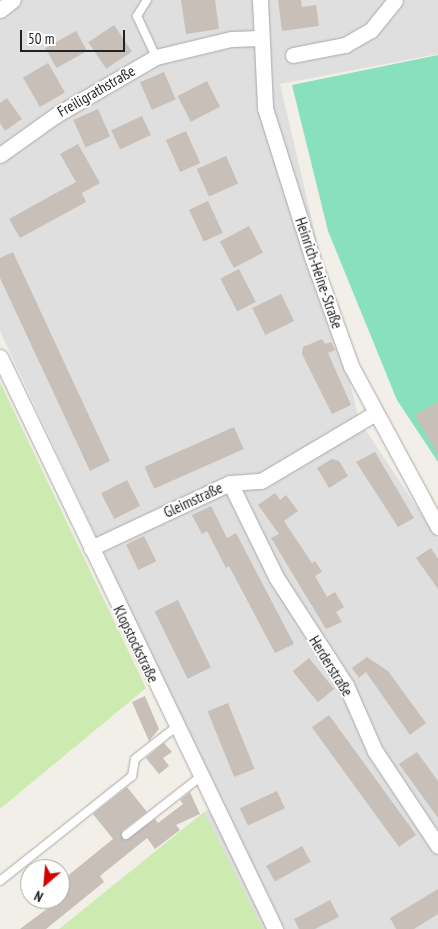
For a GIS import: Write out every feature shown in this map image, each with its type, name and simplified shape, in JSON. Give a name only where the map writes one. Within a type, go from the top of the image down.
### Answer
[{"type":"street","points":[[0,10],[13,0]]},
{"type":"street","name":"Heinrich-Heine-Straße","points":[[260,0],[265,108],[344,348],[374,414],[438,527]]},
{"type":"street","points":[[293,55],[345,45],[371,30],[394,0]]},
{"type":"street","name":"Freiligrathstraße","points":[[0,156],[56,115],[156,56],[231,39],[261,38]]},
{"type":"street","name":"Klopstockstraße","points":[[0,357],[200,777],[275,929]]},
{"type":"street","name":"Gleimstraße","points":[[91,548],[230,483],[261,481],[374,414]]},
{"type":"street","name":"Herderstraße","points":[[230,483],[276,577],[346,685],[375,751],[438,846]]},
{"type":"lane","points":[[147,0],[137,16],[156,56]]},
{"type":"lane","points":[[0,881],[132,776],[135,759],[176,727]]},
{"type":"lane","points":[[126,835],[200,777]]},
{"type":"shaded area","points":[[0,0],[438,0],[438,54],[280,84],[359,420],[438,539],[438,929],[263,929],[235,878],[204,812],[221,804],[0,331]]},
{"type":"green space","points":[[438,55],[438,462],[397,400],[328,231],[292,85]]},
{"type":"green space","points":[[0,382],[146,688],[0,809]]},
{"type":"green space","points":[[204,812],[263,929],[59,929]]},
{"type":"building","points":[[181,0],[215,0],[219,29],[186,34]]},
{"type":"building","points":[[278,0],[301,0],[302,7],[316,5],[319,26],[282,31]]},
{"type":"building","points":[[114,25],[132,52],[106,69],[88,42]]},
{"type":"building","points":[[76,31],[87,51],[57,68],[45,48]]},
{"type":"building","points":[[48,63],[65,92],[40,107],[23,78]]},
{"type":"building","points":[[164,72],[176,100],[152,110],[140,82]]},
{"type":"building","points":[[207,81],[220,107],[191,122],[178,96]]},
{"type":"building","points":[[7,98],[22,119],[5,131],[0,123],[0,103]]},
{"type":"building","points":[[98,109],[110,136],[86,147],[73,120]]},
{"type":"building","points":[[142,116],[151,135],[120,149],[111,130]]},
{"type":"building","points":[[186,131],[200,163],[180,172],[166,140]]},
{"type":"building","points":[[78,144],[100,183],[82,193],[86,202],[20,238],[9,219],[76,182],[60,154]]},
{"type":"building","points":[[226,156],[238,183],[209,196],[197,169]]},
{"type":"building","points":[[208,201],[223,233],[204,242],[189,210]]},
{"type":"building","points":[[249,226],[263,252],[234,268],[220,241]]},
{"type":"building","points":[[13,252],[110,461],[90,471],[0,278],[0,258]]},
{"type":"building","points":[[239,269],[256,302],[237,312],[220,279]]},
{"type":"building","points":[[281,294],[294,321],[265,335],[252,308]]},
{"type":"building","points":[[322,339],[325,344],[331,342],[335,350],[328,353],[351,405],[332,414],[302,354],[303,347]]},
{"type":"building","points":[[438,402],[438,455],[415,415]]},
{"type":"building","points":[[234,427],[244,449],[154,489],[144,467]]},
{"type":"building","points":[[375,452],[414,518],[398,527],[356,462]]},
{"type":"building","points":[[332,459],[339,461],[348,476],[329,488],[317,468]]},
{"type":"building","points":[[127,480],[140,506],[114,519],[101,493]]},
{"type":"building","points":[[275,493],[280,500],[286,495],[298,511],[284,521],[312,563],[315,561],[322,572],[315,576],[327,597],[335,592],[344,607],[336,612],[342,622],[326,629],[271,538],[279,534],[258,505]]},
{"type":"building","points":[[211,506],[227,538],[236,533],[294,644],[275,653],[229,566],[226,568],[207,531],[202,534],[192,515]]},
{"type":"building","points":[[144,536],[156,561],[138,570],[126,545]]},
{"type":"building","points":[[431,548],[438,559],[438,589],[416,558]]},
{"type":"building","points":[[178,600],[211,667],[188,679],[155,611]]},
{"type":"building","points":[[367,657],[388,671],[426,723],[410,735],[366,672],[359,678],[352,668]]},
{"type":"building","points":[[309,658],[334,689],[318,702],[293,671]]},
{"type":"building","points":[[145,696],[159,729],[149,741],[132,702]]},
{"type":"building","points":[[228,703],[255,769],[234,777],[208,711]]},
{"type":"building","points":[[329,715],[416,835],[399,847],[312,727]]},
{"type":"building","points":[[164,743],[172,752],[163,758],[169,766],[159,774],[146,758]]},
{"type":"building","points":[[417,752],[438,781],[438,818],[399,764]]},
{"type":"building","points":[[127,787],[147,812],[122,831],[124,840],[155,819],[158,823],[183,804],[180,800],[190,792],[200,814],[176,825],[180,830],[155,849],[147,838],[100,876],[104,882],[46,929],[20,929],[47,909],[70,909],[70,874],[113,839],[93,814]]},
{"type":"building","points":[[277,791],[285,808],[248,826],[240,808]]},
{"type":"building","points":[[302,846],[311,862],[275,882],[266,866]]},
{"type":"building","points":[[438,889],[438,914],[414,929],[396,929],[390,918]]},
{"type":"building","points":[[330,900],[339,917],[315,929],[299,929],[294,919]]}]
